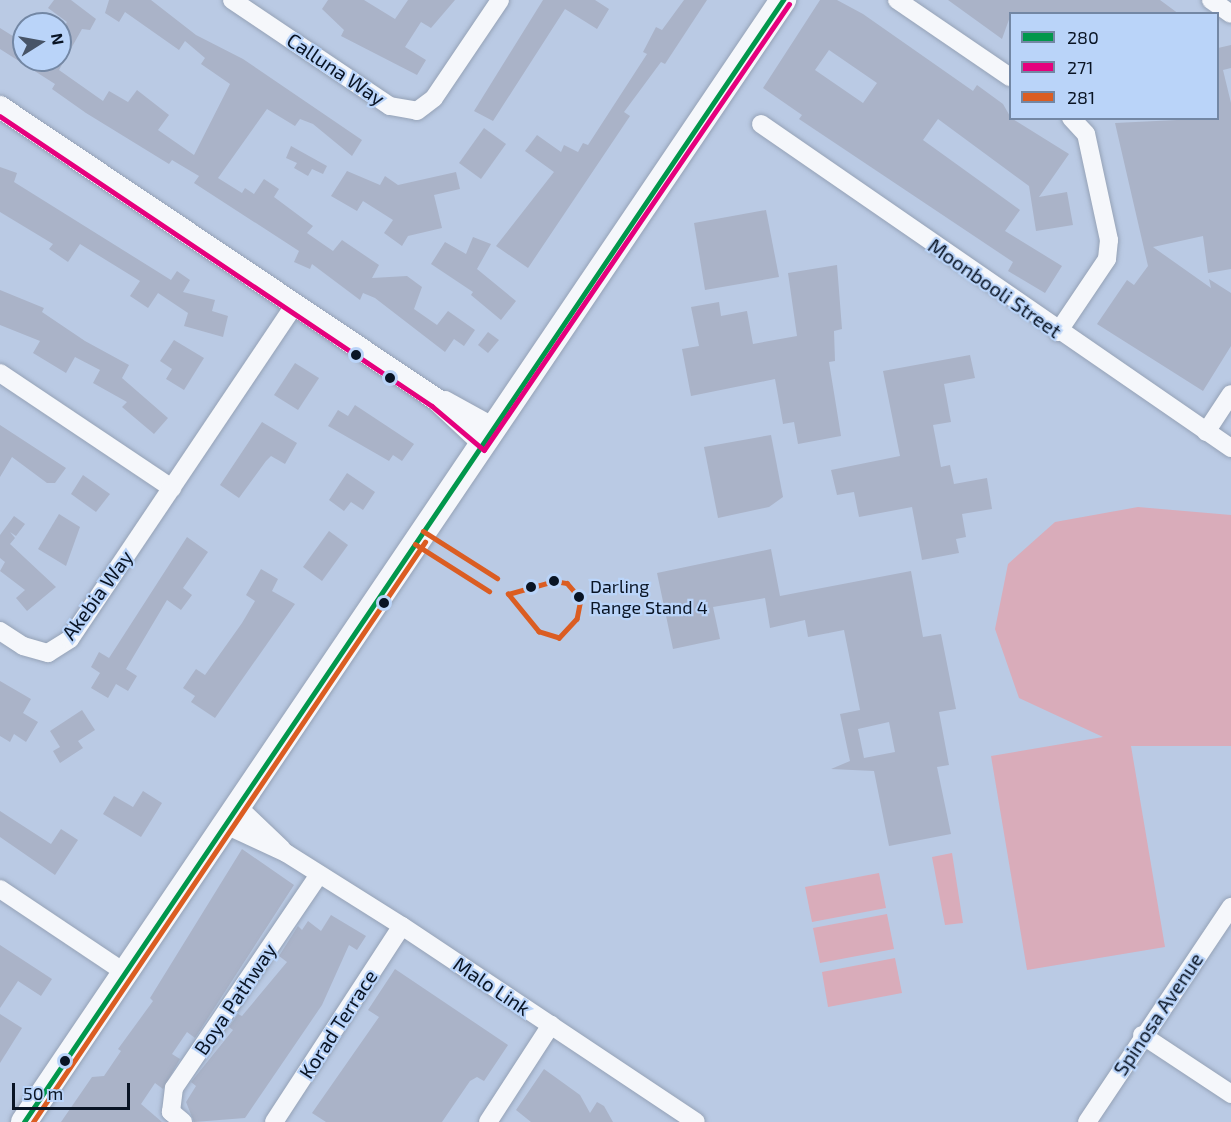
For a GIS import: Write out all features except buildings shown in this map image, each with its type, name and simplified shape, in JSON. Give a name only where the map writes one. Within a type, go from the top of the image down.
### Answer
[{"type":"main road","points":[[24,1122],[127,974],[231,816],[783,0]]},
{"type":"street","name":"Calluna Way","points":[[232,0],[390,106],[417,111],[435,98],[500,0]]},
{"type":"street","points":[[897,0],[1009,76]]},
{"type":"street","points":[[1211,0],[1231,14]]},
{"type":"street","points":[[0,107],[488,435]]},
{"type":"street","points":[[1058,332],[1107,259],[1109,240],[1086,134],[1073,120]]},
{"type":"street","name":"Moonbooli Street","points":[[761,124],[1058,332],[1231,448]]},
{"type":"street","name":"Akebia Way","points":[[0,631],[23,646],[48,653],[70,639],[295,304]]},
{"type":"street","points":[[0,372],[172,488]]},
{"type":"street","points":[[1206,432],[1231,394]]},
{"type":"street","name":"Malo Link","points":[[231,816],[319,875],[402,926],[696,1122]]},
{"type":"street","name":"Boya Pathway","points":[[183,1122],[171,1112],[174,1088],[319,875]]},
{"type":"street","points":[[0,889],[127,974]]},
{"type":"street","name":"Spinosa Avenue","points":[[1087,1122],[1142,1035],[1231,907]]},
{"type":"street","name":"Korad Terrace","points":[[274,1122],[402,926]]},
{"type":"street","points":[[488,1122],[551,1025]]},
{"type":"street","points":[[1142,1035],[1231,1094]]},
{"type":"shaded area","points":[[1138,507],[1231,515],[1231,746],[1131,746],[1165,947],[1027,970],[991,756],[1103,737],[1019,698],[995,629],[1008,564],[1055,522]]},
{"type":"shaded area","points":[[952,853],[963,923],[945,925],[932,857]]},
{"type":"shaded area","points":[[879,873],[886,908],[812,922],[805,887]]},
{"type":"shaded area","points":[[887,914],[894,949],[820,963],[813,928]]},
{"type":"shaded area","points":[[895,958],[902,993],[828,1007],[822,972]]},
{"type":"transit line","name":"280","points":[[24,1122],[783,0]]},
{"type":"transit line","name":"271","points":[[0,116],[432,406],[484,450],[789,4]]},
{"type":"transit line","name":"281","points":[[423,531],[497,578]]},
{"type":"transit line","name":"281","points":[[33,1122],[425,542]]},
{"type":"transit line","name":"281","points":[[415,544],[489,591]]},
{"type":"transit line","name":"281","points":[[554,581],[567,583],[581,599],[577,619],[559,638],[539,632],[508,594],[554,581]]},
{"type":"place","name":"Darling Range Stand 4","points":[[579,597]]}]
